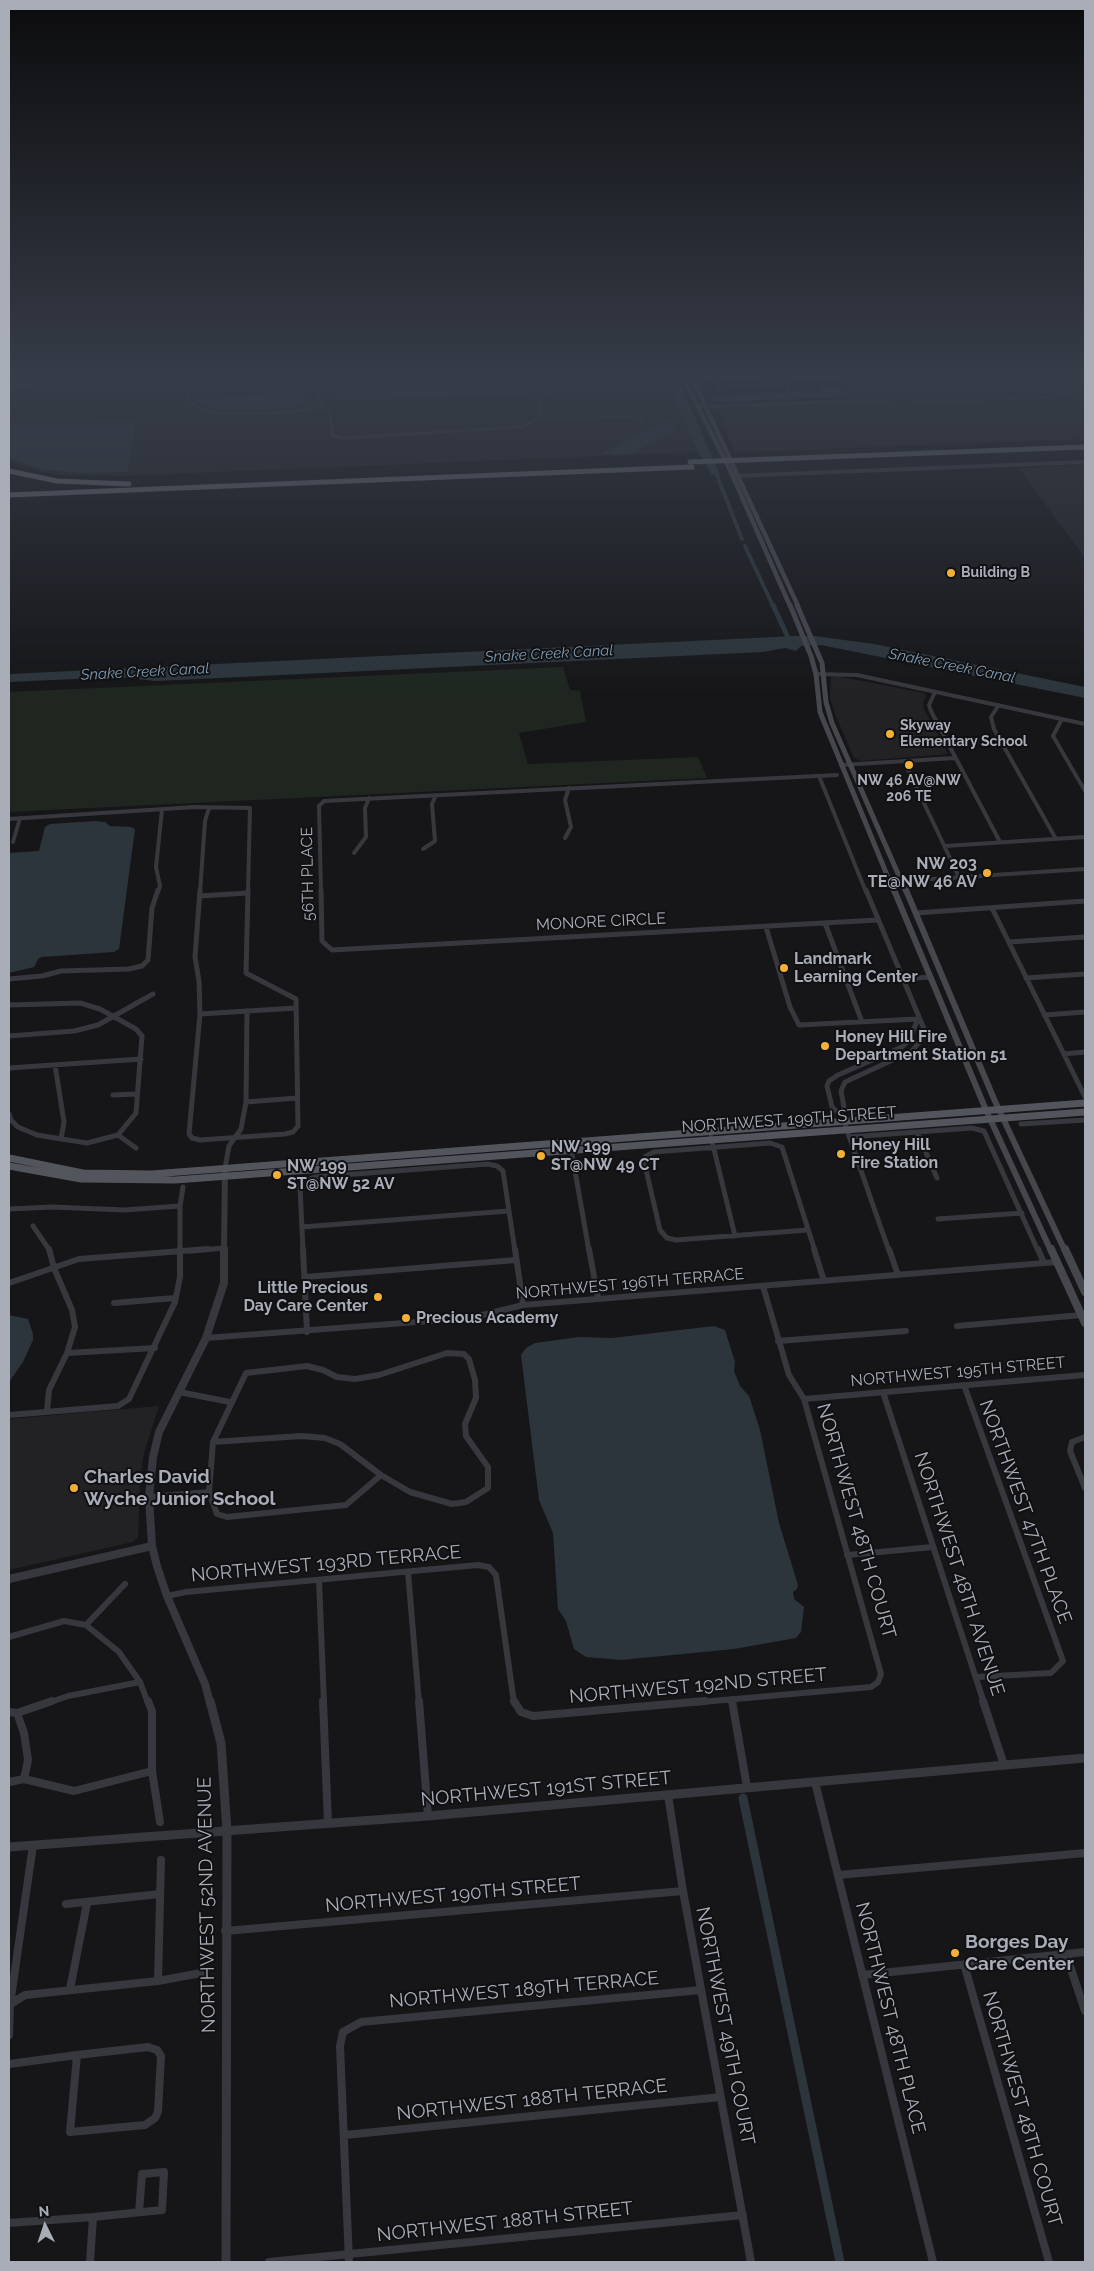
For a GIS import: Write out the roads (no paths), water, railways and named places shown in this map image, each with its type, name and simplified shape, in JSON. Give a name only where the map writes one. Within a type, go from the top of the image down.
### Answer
[{"type":"highway","points":[[9,489],[105,485]]},
{"type":"highway","points":[[9,495],[237,485]]},
{"type":"main road","points":[[736,485],[807,647],[816,674],[822,717],[841,765],[986,1110],[1084,1319]]},
{"type":"main road","points":[[742,485],[815,646],[824,673],[828,713],[902,880],[1003,1118],[1084,1288]]},
{"type":"main road","points":[[887,872],[902,880]]},
{"type":"main road","points":[[907,919],[916,913]]},
{"type":"main road","points":[[939,997],[955,1006]]},
{"type":"main road","name":"NORTHWEST 199TH STREET","points":[[48,1171],[127,1181],[225,1172],[403,1162],[570,1146],[711,1140],[844,1122],[1000,1110],[1085,1098]]},
{"type":"main road","name":"NORTHWEST 199TH STREET","points":[[844,1122],[990,1119],[1085,1112]]},
{"type":"main road","points":[[9,1158],[48,1171]]},
{"type":"main road","points":[[9,1166],[48,1171]]},
{"type":"main road","points":[[1057,1262],[1065,1264],[1075,1271]]},
{"type":"street","points":[[816,674],[857,675],[1085,724]]},
{"type":"street","points":[[935,692],[930,705],[955,758],[1000,842]]},
{"type":"street","points":[[999,705],[991,717],[994,729],[1056,838]]},
{"type":"street","points":[[1062,719],[1053,736],[1085,791]]},
{"type":"street","points":[[841,765],[955,758]]},
{"type":"street","points":[[904,761],[959,877]]},
{"type":"street","points":[[354,853],[362,845],[366,837],[365,808],[369,798],[837,775]]},
{"type":"street","points":[[819,776],[918,1019],[924,1029],[921,1040],[912,1051],[845,1082],[841,1091],[844,1122]]},
{"type":"street","points":[[566,838],[571,827],[565,798],[569,788]]},
{"type":"street","points":[[423,849],[435,841],[432,804],[436,795]]},
{"type":"street","name":"56TH PLACE","points":[[326,946],[322,941],[319,806],[324,801],[369,798]]},
{"type":"street","points":[[9,819],[162,810],[209,808],[248,807],[250,812],[246,973],[296,999],[298,1126],[293,1132],[200,1140],[192,1138],[189,1134],[200,1014],[199,981],[195,957],[206,811],[209,808]]},
{"type":"street","points":[[9,979],[42,976],[60,971],[129,969],[142,966],[148,960],[152,908],[160,886],[156,867],[162,810]]},
{"type":"street","points":[[13,842],[20,818]]},
{"type":"street","points":[[945,846],[1085,837]]},
{"type":"street","points":[[902,880],[1085,869]]},
{"type":"street","points":[[200,896],[247,894]]},
{"type":"street","points":[[916,913],[1085,901]]},
{"type":"street","points":[[992,908],[1085,1098]]},
{"type":"street","name":"MONORE CIRCLE","points":[[326,946],[332,950],[878,920]]},
{"type":"street","points":[[825,923],[862,1022]]},
{"type":"street","points":[[766,926],[792,1012],[800,1025],[918,1019]]},
{"type":"street","points":[[1009,942],[1085,937]]},
{"type":"street","points":[[1026,978],[1085,974]]},
{"type":"street","points":[[902,979],[931,977]]},
{"type":"street","points":[[9,1036],[74,1031],[98,1024],[153,994]]},
{"type":"street","points":[[9,1004],[80,1002],[114,1016],[136,1029],[142,1036],[136,1113],[130,1123],[118,1135],[87,1143],[37,1135],[18,1127],[11,1120],[9,1114]]},
{"type":"street","points":[[200,1014],[296,1008]]},
{"type":"street","name":"NORTHWEST 52ND AVENUE","points":[[226,2262],[227,1831],[221,1742],[205,1684],[167,1596],[152,1546],[149,1497],[152,1464],[160,1432],[206,1338],[224,1283],[224,1159],[229,1146],[242,1129],[246,1102],[247,1011]]},
{"type":"street","points":[[1044,1015],[1085,1012]]},
{"type":"street","points":[[898,1275],[850,1137],[844,1122],[832,1108],[828,1090],[830,1081],[838,1075],[893,1051],[909,1040],[918,1019]]},
{"type":"street","points":[[893,1051],[901,1057]]},
{"type":"street","points":[[1064,1054],[1085,1052]]},
{"type":"street","points":[[9,1068],[141,1059]]},
{"type":"street","points":[[55,1065],[64,1122],[62,1139]]},
{"type":"street","points":[[828,1090],[841,1091]]},
{"type":"street","points":[[113,1095],[137,1094]]},
{"type":"street","points":[[246,1102],[297,1098]]},
{"type":"street","points":[[1021,1124],[1085,1120]]},
{"type":"street","points":[[850,1137],[972,1128],[981,1130],[987,1135],[1044,1263]]},
{"type":"street","points":[[918,1132],[937,1178]]},
{"type":"street","points":[[118,1135],[136,1148]]},
{"type":"street","points":[[711,1140],[735,1236]]},
{"type":"street","points":[[808,1230],[676,1240],[667,1238],[660,1230],[644,1161],[646,1156],[654,1152],[711,1140],[770,1143],[782,1147],[824,1281]]},
{"type":"street","points":[[570,1146],[598,1298]]},
{"type":"street","points":[[307,1332],[300,1186],[304,1181],[315,1177],[403,1162],[497,1166],[503,1171],[522,1304]]},
{"type":"street","points":[[9,1415],[124,1404],[155,1348],[175,1298],[180,1276],[180,1206],[183,1187]]},
{"type":"street","points":[[9,1209],[52,1207],[124,1210],[180,1206]]},
{"type":"street","points":[[302,1227],[508,1211]]},
{"type":"street","points":[[938,1220],[1022,1213]]},
{"type":"street","points":[[33,1226],[50,1251],[54,1268],[72,1310],[75,1327],[67,1353],[49,1390],[47,1411]]},
{"type":"street","points":[[9,1283],[79,1259],[225,1248]]},
{"type":"street","points":[[304,1277],[516,1260]]},
{"type":"street","name":"NORTHWEST 196TH TERRACE","points":[[206,1338],[307,1332],[470,1318],[522,1304],[1057,1262]]},
{"type":"street","name":"NORTHWEST 48TH COURT","points":[[763,1286],[788,1375],[804,1399],[847,1555],[880,1664],[881,1674],[878,1682]]},
{"type":"street","points":[[114,1302],[175,1298]]},
{"type":"street","points":[[956,1326],[1084,1319]]},
{"type":"street","points":[[778,1341],[906,1331]]},
{"type":"street","points":[[67,1353],[155,1348]]},
{"type":"street","points":[[213,1442],[301,1436],[325,1438],[340,1444],[381,1475],[410,1492],[452,1504],[466,1502],[488,1488],[488,1468],[466,1436],[465,1424],[476,1398],[475,1380],[469,1359],[464,1354],[447,1353],[380,1375],[355,1379],[337,1377],[307,1366],[246,1372],[230,1402],[213,1442],[209,1492],[212,1508],[217,1514],[227,1517],[331,1508],[346,1505],[381,1475]]},
{"type":"street","name":"NORTHWEST 195TH STREET","points":[[804,1399],[1085,1375]]},
{"type":"street","name":"NORTHWEST 47TH PLACE","points":[[964,1385],[1063,1661],[1051,1673],[976,1677]]},
{"type":"street","points":[[180,1392],[230,1402]]},
{"type":"street","name":"NORTHWEST 48TH AVENUE","points":[[883,1392],[1004,1765]]},
{"type":"street","points":[[1085,1437],[1072,1442],[1070,1451],[1085,1488]]},
{"type":"street","points":[[149,1497],[209,1492]]},
{"type":"street","points":[[9,1579],[152,1546]]},
{"type":"street","points":[[847,1555],[933,1547]]},
{"type":"street","name":"NORTHWEST 193RD TERRACE","points":[[167,1596],[186,1592],[478,1565],[488,1567],[496,1575],[514,1703],[521,1712]]},
{"type":"street","points":[[408,1572],[428,1816]]},
{"type":"street","points":[[319,1580],[328,1822]]},
{"type":"street","points":[[86,1625],[125,1584]]},
{"type":"street","points":[[9,1637],[64,1621],[86,1625],[119,1652],[140,1682],[152,1711],[152,1771],[160,1822]]},
{"type":"street","points":[[9,1712],[17,1713],[68,1696],[140,1682]]},
{"type":"street","name":"NORTHWEST 192ND STREET","points":[[521,1712],[533,1716],[861,1689],[878,1682]]},
{"type":"street","points":[[732,1699],[748,1787]]},
{"type":"street","points":[[17,1713],[24,1733],[28,1760],[24,1779]]},
{"type":"street","name":"NORTHWEST 191ST STREET","points":[[9,1848],[328,1822],[428,1816],[1085,1758]]},
{"type":"street","points":[[9,1782],[24,1779],[74,1791],[108,1784],[152,1771]]},
{"type":"street","name":"NORTHWEST 48TH PLACE","points":[[815,1782],[933,2262]]},
{"type":"street","name":"NORTHWEST 49TH COURT","points":[[668,1795],[683,1891],[751,2262]]},
{"type":"street","points":[[9,2035],[9,2005],[33,1845]]},
{"type":"street","points":[[838,1875],[1085,1853]]},
{"type":"street","points":[[158,1981],[160,1860]]},
{"type":"street","name":"NORTHWEST 190TH STREET","points":[[226,1931],[683,1891]]},
{"type":"street","points":[[66,1904],[160,1894]]},
{"type":"street","points":[[70,1989],[87,1902]]},
{"type":"street","points":[[862,1975],[1085,1952]]},
{"type":"street","points":[[1066,1954],[1085,2011]]},
{"type":"street","name":"NORTHWEST 48TH COURT","points":[[964,1964],[1049,2262]]},
{"type":"street","points":[[9,2005],[24,1995],[158,1981],[201,1973]]},
{"type":"street","name":"NORTHWEST 189TH TERRACE","points":[[345,2135],[340,2046],[343,2032],[351,2026],[371,2021],[701,1990]]},
{"type":"street","points":[[9,2064],[148,2046],[157,2050],[161,2056],[158,2112],[155,2118],[145,2125],[70,2132],[77,2056]]},
{"type":"street","name":"NORTHWEST 188TH TERRACE","points":[[345,2135],[722,2097]]},
{"type":"street","points":[[345,2135],[349,2258]]},
{"type":"street","points":[[9,2223],[93,2217],[162,2210],[164,2172],[142,2174],[140,2212]]},
{"type":"street","name":"NORTHWEST 188TH STREET","points":[[270,2262],[349,2258],[743,2215]]},
{"type":"street","points":[[90,2262],[93,2217]]},
{"type":"water","name":"Snake Creek Canal","points":[[815,636],[874,644],[1085,687],[1085,698],[821,645],[801,646],[796,651],[785,648],[763,652],[156,681],[119,677],[9,682],[9,674]]},
{"type":"water","points":[[105,822],[110,826],[131,827],[135,829],[119,949],[114,952],[42,957],[38,959],[34,967],[9,973],[9,853],[39,851],[45,827],[50,824]]},
{"type":"water","points":[[9,1315],[28,1319],[33,1340],[23,1362],[9,1382]]},
{"type":"water","points":[[714,1326],[725,1330],[735,1362],[734,1371],[740,1386],[749,1396],[760,1430],[779,1523],[798,1585],[797,1589],[793,1592],[794,1599],[804,1607],[801,1632],[796,1638],[734,1649],[621,1660],[586,1657],[574,1649],[566,1621],[558,1609],[553,1533],[539,1500],[521,1355],[526,1348],[535,1343],[578,1337],[612,1338]]},
{"type":"waterway","points":[[721,485],[742,539]]},
{"type":"waterway","points":[[745,546],[773,606]]},
{"type":"waterway","points":[[773,605],[790,642]]},
{"type":"waterway","points":[[743,1798],[840,2262]]},
{"type":"place","name":"Building B","points":[[951,573]]},
{"type":"place","name":"Skyway Elementary School","points":[[890,734]]},
{"type":"place","name":"NW 46 AV@NW 206 TE","points":[[909,765]]},
{"type":"place","name":"NW 203 TE@NW 46 AV","points":[[987,873]]},
{"type":"place","name":"Landmark Learning Center","points":[[784,968]]},
{"type":"place","name":"Honey Hill Fire Department Station 51","points":[[825,1046]]},
{"type":"place","name":"Honey Hill Fire Station","points":[[841,1154]]},
{"type":"place","name":"NW 199 ST@NW 49 CT","points":[[541,1156]]},
{"type":"place","name":"NW 199 ST@NW 52 AV","points":[[277,1175]]},
{"type":"place","name":"Little Precious Day Care Center","points":[[378,1297]]},
{"type":"place","name":"Precious Academy","points":[[406,1318]]},
{"type":"place","name":"Charles David Wyche Junior School","points":[[74,1488]]},
{"type":"place","name":"Borges Day Care Center","points":[[955,1953]]}]
